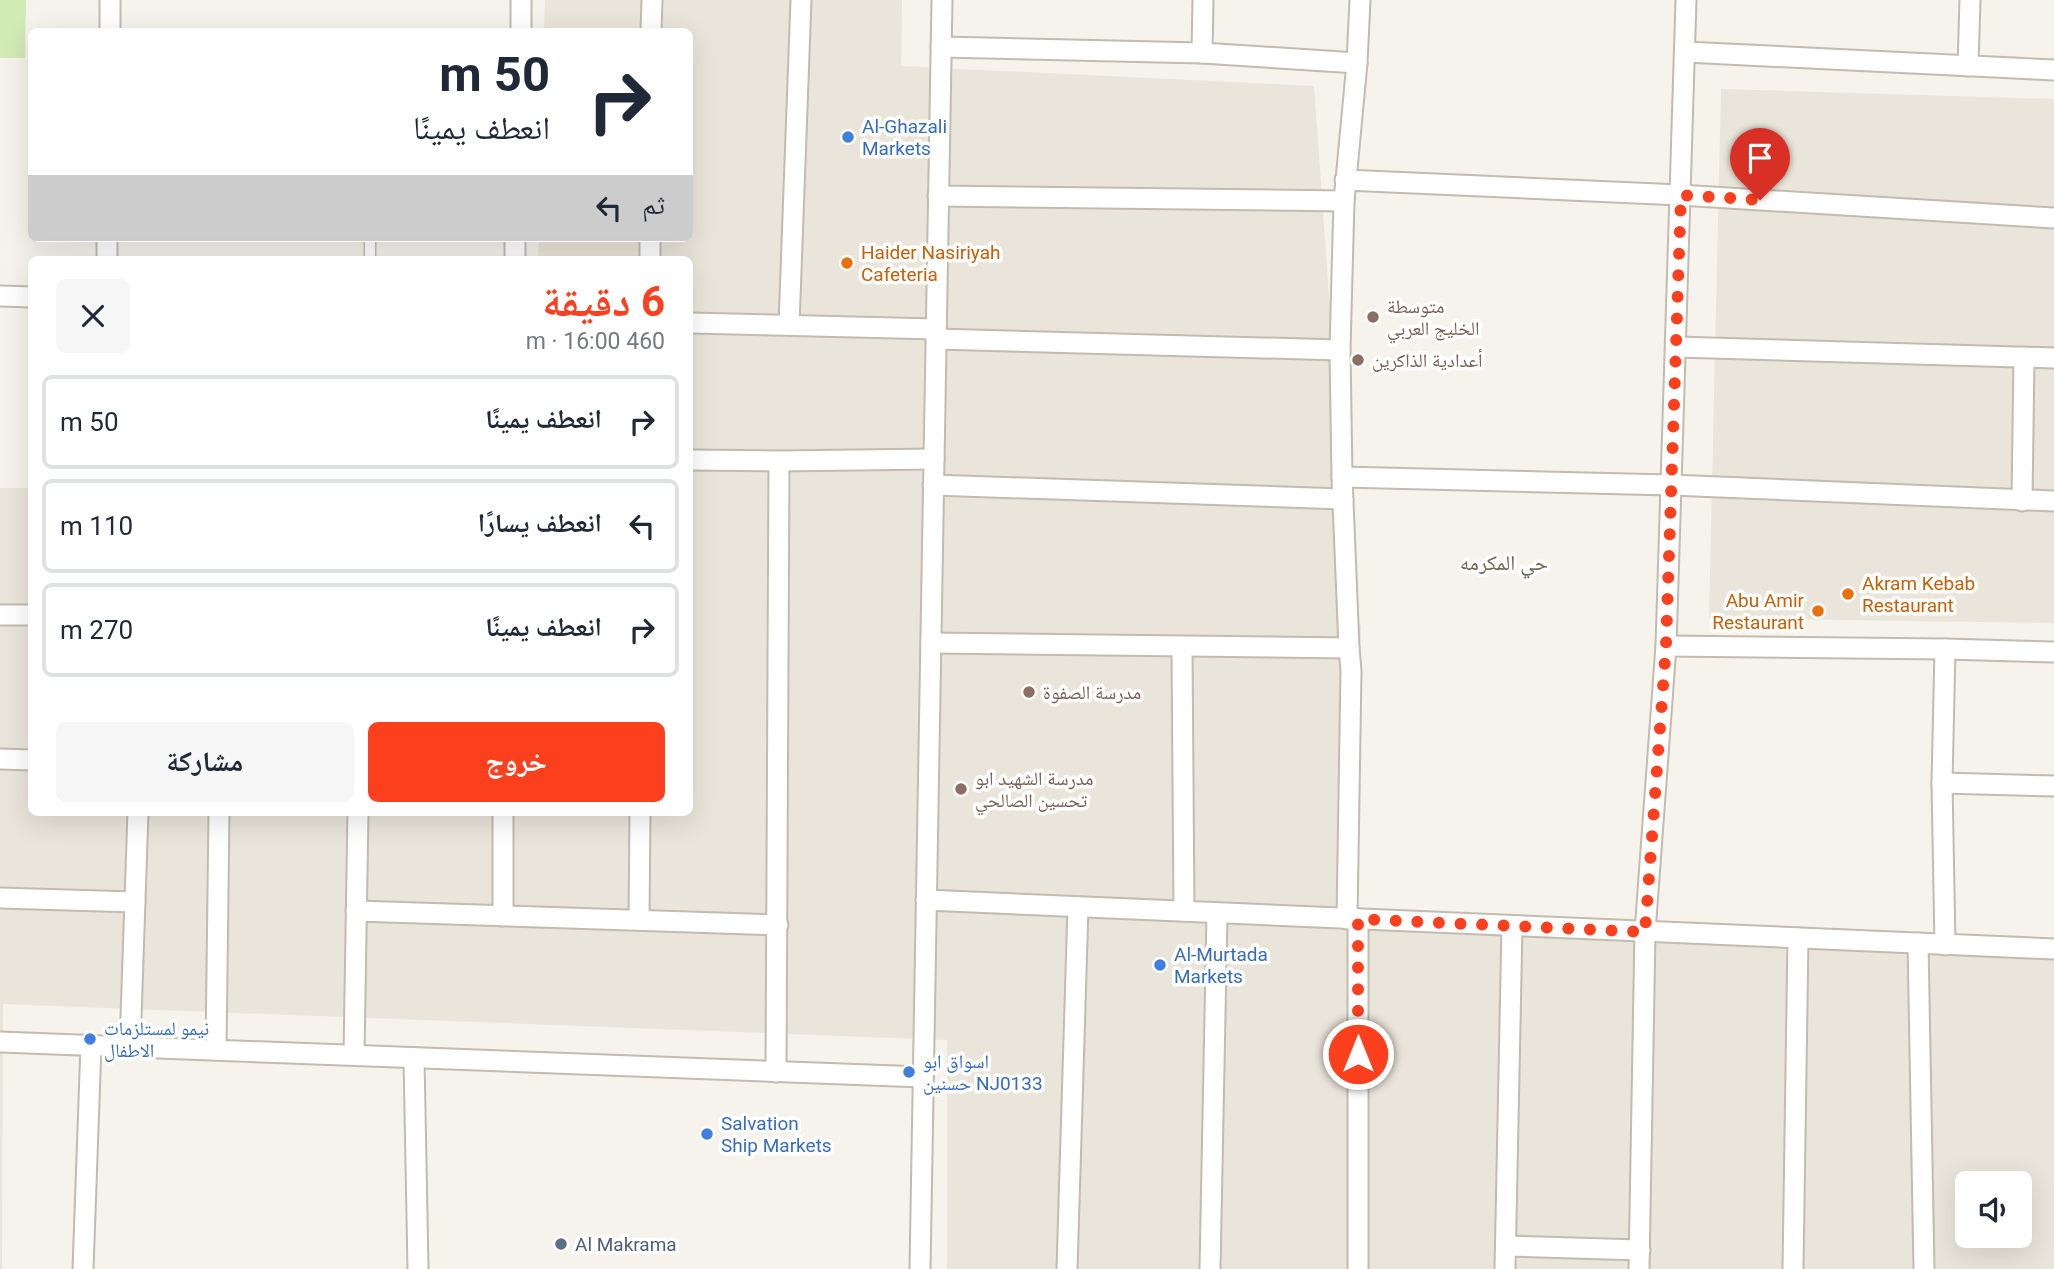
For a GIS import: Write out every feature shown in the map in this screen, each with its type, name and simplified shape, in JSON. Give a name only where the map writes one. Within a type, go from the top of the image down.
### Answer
[{"type":"street","points":[[110,0],[110,28]]},
{"type":"street","points":[[520,28],[521,0]]},
{"type":"street","points":[[651,28],[652,0]]},
{"type":"street","points":[[789,325],[801,0]]},
{"type":"street","points":[[920,1269],[942,0]]},
{"type":"street","points":[[1202,53],[1203,0]]},
{"type":"street","points":[[1358,1269],[1351,671],[1342,477],[1340,349],[1343,201],[1357,63],[1360,0]]},
{"type":"street","points":[[1506,1246],[1639,1260],[1645,932],[1666,646],[1686,0]]},
{"type":"street","points":[[1968,66],[1970,0]]},
{"type":"street","points":[[941,47],[1202,53],[1357,63]]},
{"type":"street","points":[[1685,52],[2054,70]]},
{"type":"street","points":[[1345,180],[1681,195],[2054,218]]},
{"type":"street","points":[[938,196],[1343,201]]},
{"type":"street","points":[[0,296],[28,297]]},
{"type":"street","points":[[693,323],[1340,349]]},
{"type":"street","points":[[1676,347],[2054,358]]},
{"type":"street","points":[[2022,501],[2024,358]]},
{"type":"street","points":[[693,460],[934,459]]},
{"type":"street","points":[[776,1072],[779,461]]},
{"type":"street","points":[[1342,477],[1671,485],[2054,501]]},
{"type":"street","points":[[933,485],[1343,499]]},
{"type":"street","points":[[0,615],[28,615]]},
{"type":"street","points":[[931,643],[1349,648]]},
{"type":"street","points":[[1666,646],[2054,652]]},
{"type":"street","points":[[1182,647],[1184,911]]},
{"type":"street","points":[[1945,649],[1942,783],[1945,945]]},
{"type":"street","points":[[0,759],[28,760]]},
{"type":"street","points":[[1942,783],[2054,786]]},
{"type":"street","points":[[130,1047],[138,816]]},
{"type":"street","points":[[216,1050],[219,816]]},
{"type":"street","points":[[354,1055],[358,816]]},
{"type":"street","points":[[503,816],[503,916]]},
{"type":"street","points":[[639,920],[640,816]]},
{"type":"street","points":[[0,898],[135,902]]},
{"type":"street","points":[[926,900],[2054,949]]},
{"type":"street","points":[[1067,1269],[1078,907]]},
{"type":"street","points":[[356,911],[778,925]]},
{"type":"street","points":[[1210,1269],[1217,913]]},
{"type":"street","points":[[1505,1269],[1512,926]]},
{"type":"street","points":[[1793,1269],[1798,938]]},
{"type":"street","points":[[1918,943],[1924,1269]]},
{"type":"street","points":[[0,1042],[923,1077]]},
{"type":"street","points":[[83,1269],[91,1045]]},
{"type":"street","points":[[414,1058],[418,1269]]},
{"type":"shaded area","points":[[545,0],[902,0],[901,66],[1314,86],[1342,477],[1344,620],[1361,625],[1353,919],[2054,951],[2054,1269],[947,1269],[947,1040],[3,1004],[0,1269],[0,488],[28,488],[28,816],[693,816],[693,256],[538,256],[539,242],[693,242],[693,28],[544,28]]},
{"type":"shaded area","points":[[1721,89],[2054,99],[2054,623],[1709,618]]},
{"type":"green space","points":[[0,0],[26,0],[25,58],[0,58]]},
{"type":"place","name":"Al-Ghazali Markets","points":[[848,137]]},
{"type":"place","name":"Haider Nasiriyah Cafeteria","points":[[847,263]]},
{"type":"place","name":"متوسطة الخليج العربي","points":[[1373,317]]},
{"type":"place","name":"أعدادية الذاكرين","points":[[1358,360]]},
{"type":"place","name":"Akram Kebab Restaurant","points":[[1848,594]]},
{"type":"place","name":"Abu Amir Restaurant","points":[[1818,611]]},
{"type":"place","name":"مدرسة الصفوة","points":[[1029,692]]},
{"type":"place","name":"مدرسة الشهيد ابو تحسين الصالحي","points":[[961,789]]},
{"type":"place","name":"Al-Murtada Markets","points":[[1160,965]]},
{"type":"place","name":"نيمو لمستلزمات الاطفال","points":[[90,1039]]},
{"type":"place","name":"اسواق ابو حسنين NJ0133","points":[[909,1072]]},
{"type":"place","name":"Salvation Ship Markets","points":[[707,1134]]},
{"type":"place","name":"Al Makrama","points":[[561,1244]]},
{"type":"district","name":"حي المكرمه","points":[[1504,563]]},
{"type":"route","points":[[1358,1054],[1358,919],[1645,932],[1666,646],[1681,195],[1760,200]]}]
